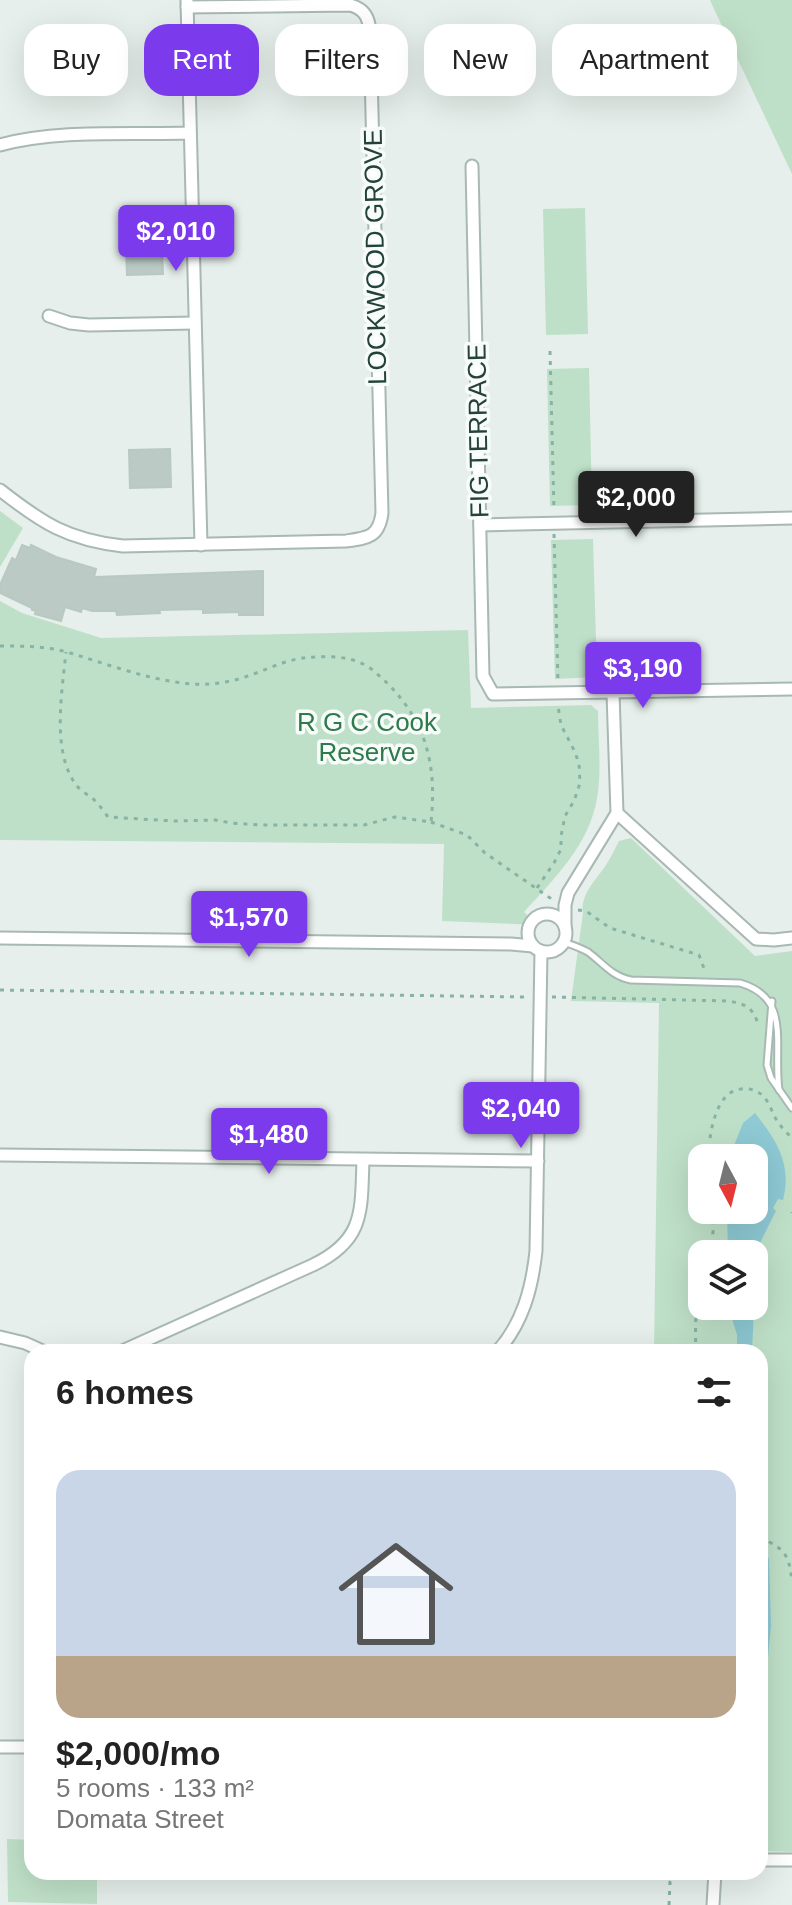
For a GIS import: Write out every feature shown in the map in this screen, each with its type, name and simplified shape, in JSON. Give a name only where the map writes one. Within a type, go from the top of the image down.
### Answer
[{"type":"street","points":[[0,490],[40,521],[90,541],[123,546],[201,545],[187,3]]},
{"type":"street","name":"LOCKWOOD GROVE","points":[[187,3],[350,5],[362,10],[368,18],[370,32],[380,527],[372,536],[346,541],[201,545]]},
{"type":"street","points":[[0,145],[22,139],[60,136],[190,133]]},
{"type":"street","name":"FIG TERRACE","points":[[472,166],[483,676],[493,694],[558,693]]},
{"type":"street","points":[[49,316],[89,325],[195,323]]},
{"type":"street","points":[[480,525],[792,518]]},
{"type":"street","points":[[558,693],[792,689]]},
{"type":"street","points":[[497,944],[510,940],[528,928],[538,916],[561,905],[617,813],[613,693]]},
{"type":"street","points":[[617,813],[756,939],[792,938]]},
{"type":"street","points":[[0,938],[497,944],[552,952],[564,942],[566,934],[561,905]]},
{"type":"street","points":[[538,916],[554,915],[565,927]]},
{"type":"street","points":[[502,1344],[527,1301],[536,1251],[540,997],[537,948],[528,936],[528,928]]},
{"type":"street","points":[[0,1155],[538,1161]]},
{"type":"street","points":[[138,1344],[328,1258],[351,1236],[357,1224],[363,1160]]},
{"type":"street","points":[[0,1337],[27,1344]]},
{"type":"street","points":[[0,1747],[24,1747]]},
{"type":"street","points":[[768,1860],[792,1860]]},
{"type":"street","points":[[713,1905],[715,1880]]},
{"type":"lane","points":[[564,942],[584,950],[621,978],[740,983],[765,991],[779,1009],[782,1019],[779,1090]]},
{"type":"lane","points":[[772,1000],[767,1065],[771,1078],[792,1108]]},
{"type":"path","points":[[537,888],[561,849],[565,816],[580,783],[579,764],[561,725],[558,693],[550,351]]},
{"type":"path","points":[[0,646],[40,647],[166,680],[206,684],[246,677],[291,660],[351,659],[376,672],[407,704],[419,726],[431,771],[434,796],[431,822]]},
{"type":"path","points":[[66,652],[61,723],[65,765],[78,787],[95,800],[108,817],[273,825],[364,825],[395,817],[431,822],[467,835],[485,853],[561,905],[586,911],[610,928],[699,955],[705,968],[704,999]]},
{"type":"path","points":[[0,990],[704,999],[745,1005],[755,1014],[759,1026]]},
{"type":"path","points":[[709,1144],[716,1114],[724,1098],[734,1089],[749,1088],[766,1099],[779,1124],[792,1138]]},
{"type":"path","points":[[696,1320],[696,1344]]},
{"type":"path","points":[[768,1541],[785,1553],[792,1580]]},
{"type":"path","points":[[669,1905],[671,1880]]},
{"type":"green space","points":[[710,0],[792,0],[792,174],[737,58],[737,24],[721,24]]},
{"type":"green space","points":[[585,208],[588,334],[546,335],[543,209]]},
{"type":"green space","points":[[589,368],[592,505],[550,506],[547,369]]},
{"type":"green space","points":[[0,511],[23,528],[0,567]]},
{"type":"green space","points":[[593,539],[597,677],[555,679],[551,540]]},
{"type":"green space","name":"R G C Cook Reserve","points":[[0,601],[22,613],[101,638],[468,630],[471,708],[591,705],[598,711],[599,777],[597,798],[587,831],[569,860],[524,912],[538,925],[442,921],[444,844],[0,840]]},
{"type":"green space","points":[[631,838],[755,956],[792,951],[792,1852],[768,1851],[768,1344],[654,1344],[659,1003],[571,1001],[584,899],[619,841]]},
{"type":"green space","points":[[7,1839],[24,1840],[24,1880],[97,1880],[97,1904],[8,1902]]},
{"type":"water","points":[[755,1113],[776,1143],[786,1175],[783,1200],[778,1199],[773,1208],[776,1211],[762,1240],[728,1240],[727,1224],[768,1224],[768,1144],[735,1144],[743,1123]]},
{"type":"water","points":[[732,1320],[753,1320],[752,1344],[737,1344]]},
{"type":"water","points":[[768,1558],[769,1558],[771,1626],[768,1658]]},
{"type":"building","points":[[162,248],[163,274],[127,275],[126,249]]},
{"type":"building","points":[[170,449],[171,487],[130,488],[129,450]]},
{"type":"building","points":[[22,545],[30,548],[31,545],[56,557],[96,569],[94,577],[263,571],[263,615],[203,613],[203,609],[117,615],[116,611],[82,608],[81,612],[65,607],[61,621],[35,614],[32,608],[0,593],[0,585],[12,558],[16,560]]}]
